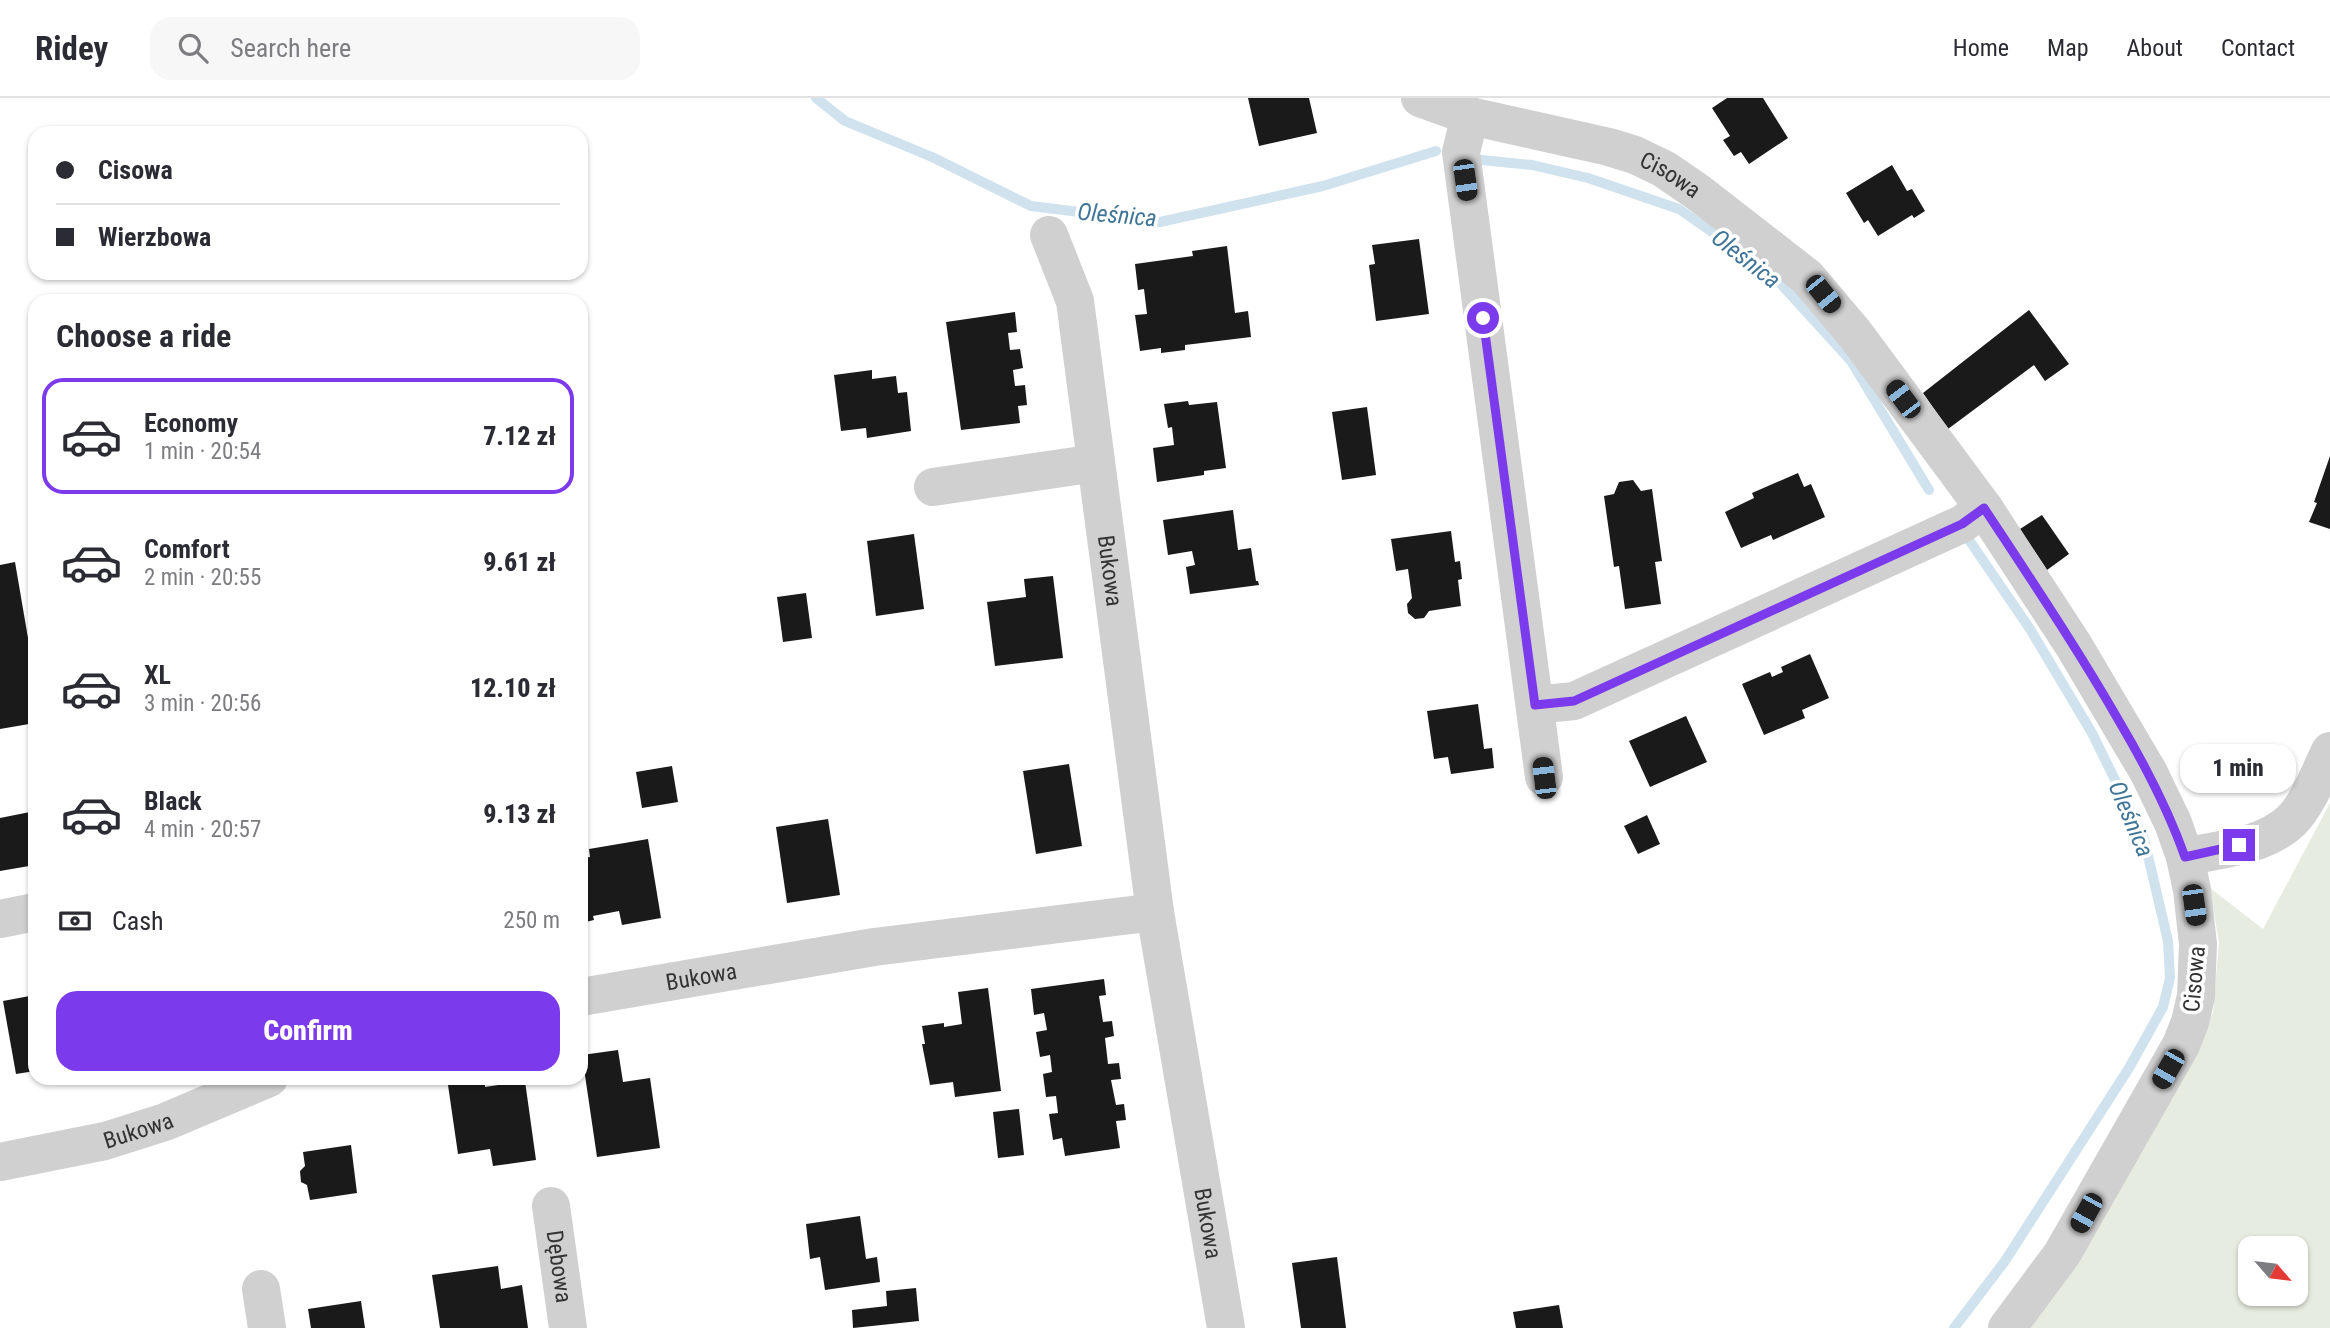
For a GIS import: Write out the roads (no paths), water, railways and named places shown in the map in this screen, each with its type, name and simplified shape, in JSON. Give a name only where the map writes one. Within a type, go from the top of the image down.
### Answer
[{"type":"street","name":"Cisowa","points":[[1420,98],[1470,116],[1635,155],[1699,193],[1807,277],[1823,294],[1984,508],[2106,697],[2149,773],[2173,823],[2185,857],[2192,890],[2198,944],[2197,983],[2190,1022],[2181,1045],[2073,1237],[2007,1328]]},
{"type":"street","points":[[1470,116],[1461,152],[1544,778]]},
{"type":"street","name":"Bukowa","points":[[1049,235],[1075,301],[1155,912],[1226,1328]]},
{"type":"street","points":[[933,487],[1096,463]]},
{"type":"street","points":[[1535,705],[1574,701],[1962,524],[1984,508]]},
{"type":"street","points":[[2185,857],[2253,842],[2271,835],[2291,821],[2306,801],[2330,751]]},
{"type":"street","name":"Bukowa","points":[[588,996],[874,947],[1155,912]]},
{"type":"street","points":[[0,919],[28,913]]},
{"type":"street","name":"Bukowa","points":[[0,1162],[105,1141],[165,1122],[252,1085]]},
{"type":"street","name":"Dębowa","points":[[551,1206],[568,1328]]},
{"type":"street","points":[[261,1289],[267,1328]]},
{"type":"waterway","name":"Oleśnica","points":[[816,98],[845,121],[932,157],[1031,206],[1160,222],[1323,186],[1436,151]]},
{"type":"waterway","name":"Oleśnica","points":[[1472,159],[1532,165],[1588,178],[1679,209],[1771,273],[1851,361],[1929,490]]},
{"type":"waterway","name":"Oleśnica","points":[[1954,1328],[2005,1261],[2129,1068],[2163,1007],[2170,978],[2168,941],[2144,839],[2092,733],[2030,629],[1967,537]]}]
